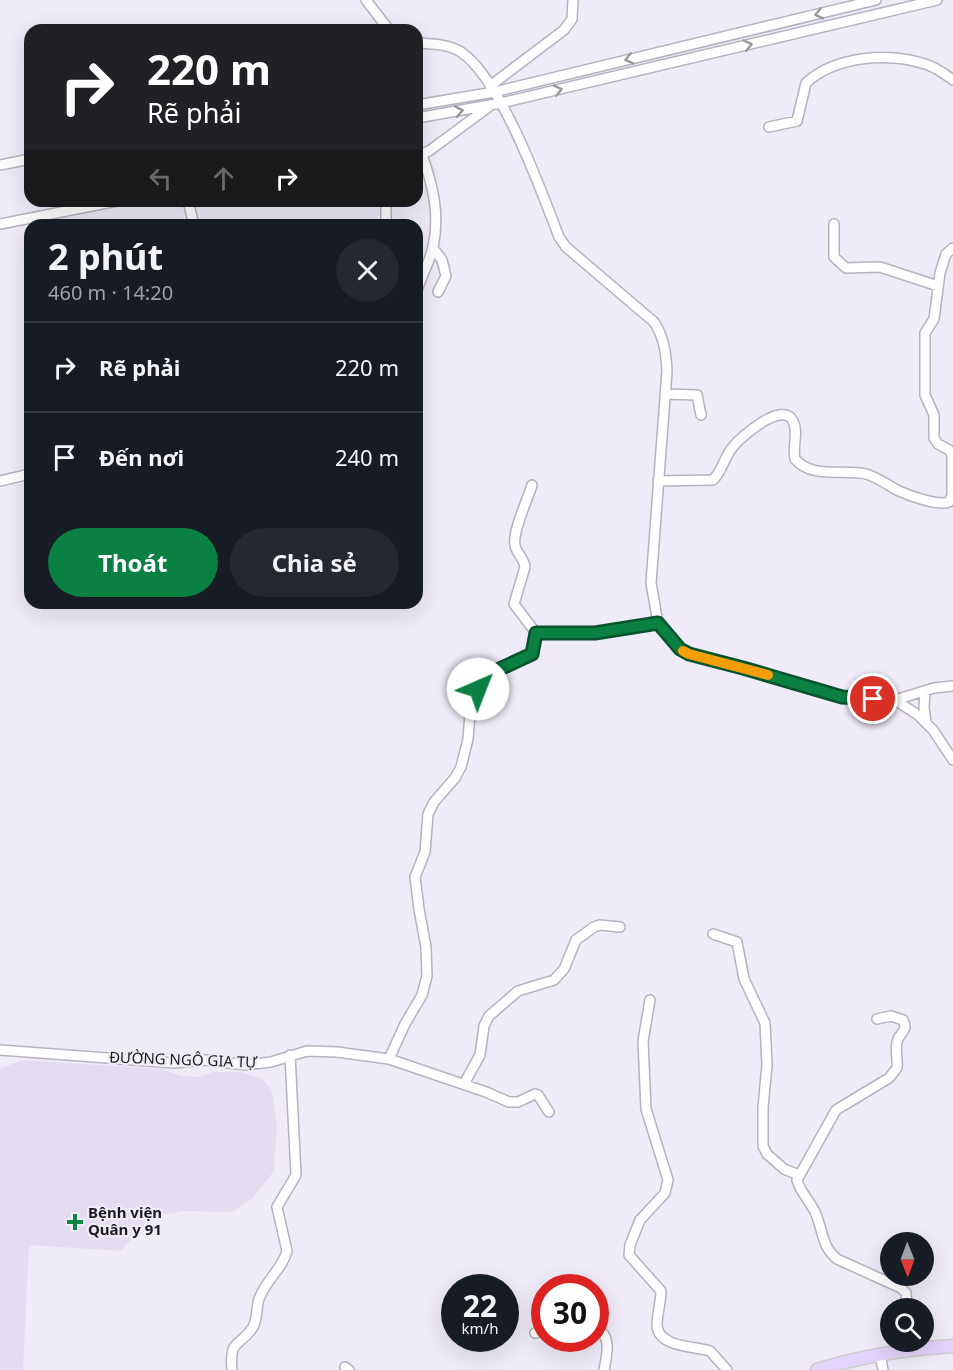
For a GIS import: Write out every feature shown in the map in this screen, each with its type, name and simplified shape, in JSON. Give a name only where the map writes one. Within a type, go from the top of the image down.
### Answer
[{"type":"main road","points":[[934,1346],[953,1346]]},
{"type":"main road","points":[[817,1370],[889,1352]]},
{"type":"street","points":[[366,0],[384,24]]},
{"type":"street","points":[[492,89],[564,30],[572,19],[573,0]]},
{"type":"street","points":[[423,104],[876,0]]},
{"type":"street","points":[[423,117],[496,104],[937,0]]},
{"type":"street","points":[[423,44],[449,46],[470,59],[492,89],[496,104],[510,120],[559,237],[566,247],[654,322],[658,328],[665,346],[667,371],[651,583],[658,623],[680,649],[689,654],[842,697],[895,700],[953,686]]},
{"type":"street","points":[[769,127],[797,121],[806,83],[834,65],[865,60],[908,60],[926,64],[953,80]]},
{"type":"street","points":[[423,154],[496,104]]},
{"type":"street","points":[[0,165],[24,160]]},
{"type":"street","points":[[423,164],[434,192],[436,211],[433,248],[423,275]]},
{"type":"street","points":[[25,219],[86,207]]},
{"type":"street","points":[[0,224],[24,219]]},
{"type":"street","points":[[834,224],[834,257],[842,266],[846,268],[880,267],[938,286]]},
{"type":"street","points":[[433,248],[442,260],[446,276],[438,292]]},
{"type":"street","points":[[658,481],[714,480],[728,453],[741,438],[768,418],[784,414],[794,422],[795,459],[804,466],[826,472],[867,475],[904,493],[939,504],[949,502],[952,495],[952,455],[949,450],[935,442],[934,416],[925,395],[925,333],[934,319],[945,254],[953,248]]},
{"type":"street","points":[[665,394],[697,395],[701,415]]},
{"type":"street","points":[[0,481],[24,475]]},
{"type":"street","points":[[389,1059],[405,1024],[422,995],[427,976],[426,947],[415,878],[425,852],[428,814],[434,802],[458,773],[468,739],[470,714],[478,689],[488,676],[532,654],[536,633],[514,604],[525,567],[515,547],[515,540],[532,485]]},
{"type":"street","points":[[536,633],[595,633],[658,623]]},
{"type":"street","points":[[925,691],[926,723]]},
{"type":"street","points":[[895,700],[926,723],[953,760]]},
{"type":"street","points":[[464,1084],[480,1055],[484,1026],[489,1016],[518,991],[554,980],[564,969],[576,940],[594,927],[600,925],[620,927]]},
{"type":"street","points":[[713,934],[737,942],[744,979],[764,1021],[767,1065],[763,1107],[763,1146],[767,1154],[784,1169],[798,1174]]},
{"type":"street","points":[[650,1000],[644,1041],[646,1108],[668,1180],[665,1193],[640,1220],[630,1245],[629,1255],[661,1291],[657,1325],[661,1334],[680,1346],[710,1350],[727,1370]]},
{"type":"street","points":[[878,1019],[891,1016],[903,1020],[906,1026],[897,1042],[897,1068],[889,1077],[836,1110],[798,1174],[798,1185],[815,1211],[824,1243],[829,1252],[837,1259],[901,1288],[906,1293],[906,1298]]},
{"type":"street","name":"ĐƯỜNG NGÔ GIA TỰ","points":[[0,1050],[174,1063],[206,1060],[245,1065],[271,1062],[290,1054],[307,1051],[389,1059],[513,1103],[535,1094],[549,1112]]},
{"type":"street","points":[[232,1370],[232,1351],[252,1328],[259,1300],[270,1276],[287,1251],[277,1207],[296,1175],[290,1054]]},
{"type":"street","points":[[604,1370],[607,1352]]},
{"type":"street","points":[[880,1355],[884,1370]]},
{"type":"shaded area","name":"Bệnh viện Quân y 91","points":[[22,1060],[161,1069],[182,1076],[199,1077],[213,1072],[240,1072],[263,1079],[272,1091],[277,1125],[274,1171],[252,1199],[232,1212],[183,1211],[161,1215],[139,1230],[121,1251],[29,1245],[23,1370],[0,1370],[0,1069]]},
{"type":"slow traffic","points":[[683,651],[768,675]]},
{"type":"place","name":"Bệnh viện Quân y 91","points":[[75,1222]]},
{"type":"route","points":[[478,689],[491,673],[532,654],[536,633],[595,633],[658,623],[680,649],[689,654],[842,697],[873,699]]}]
